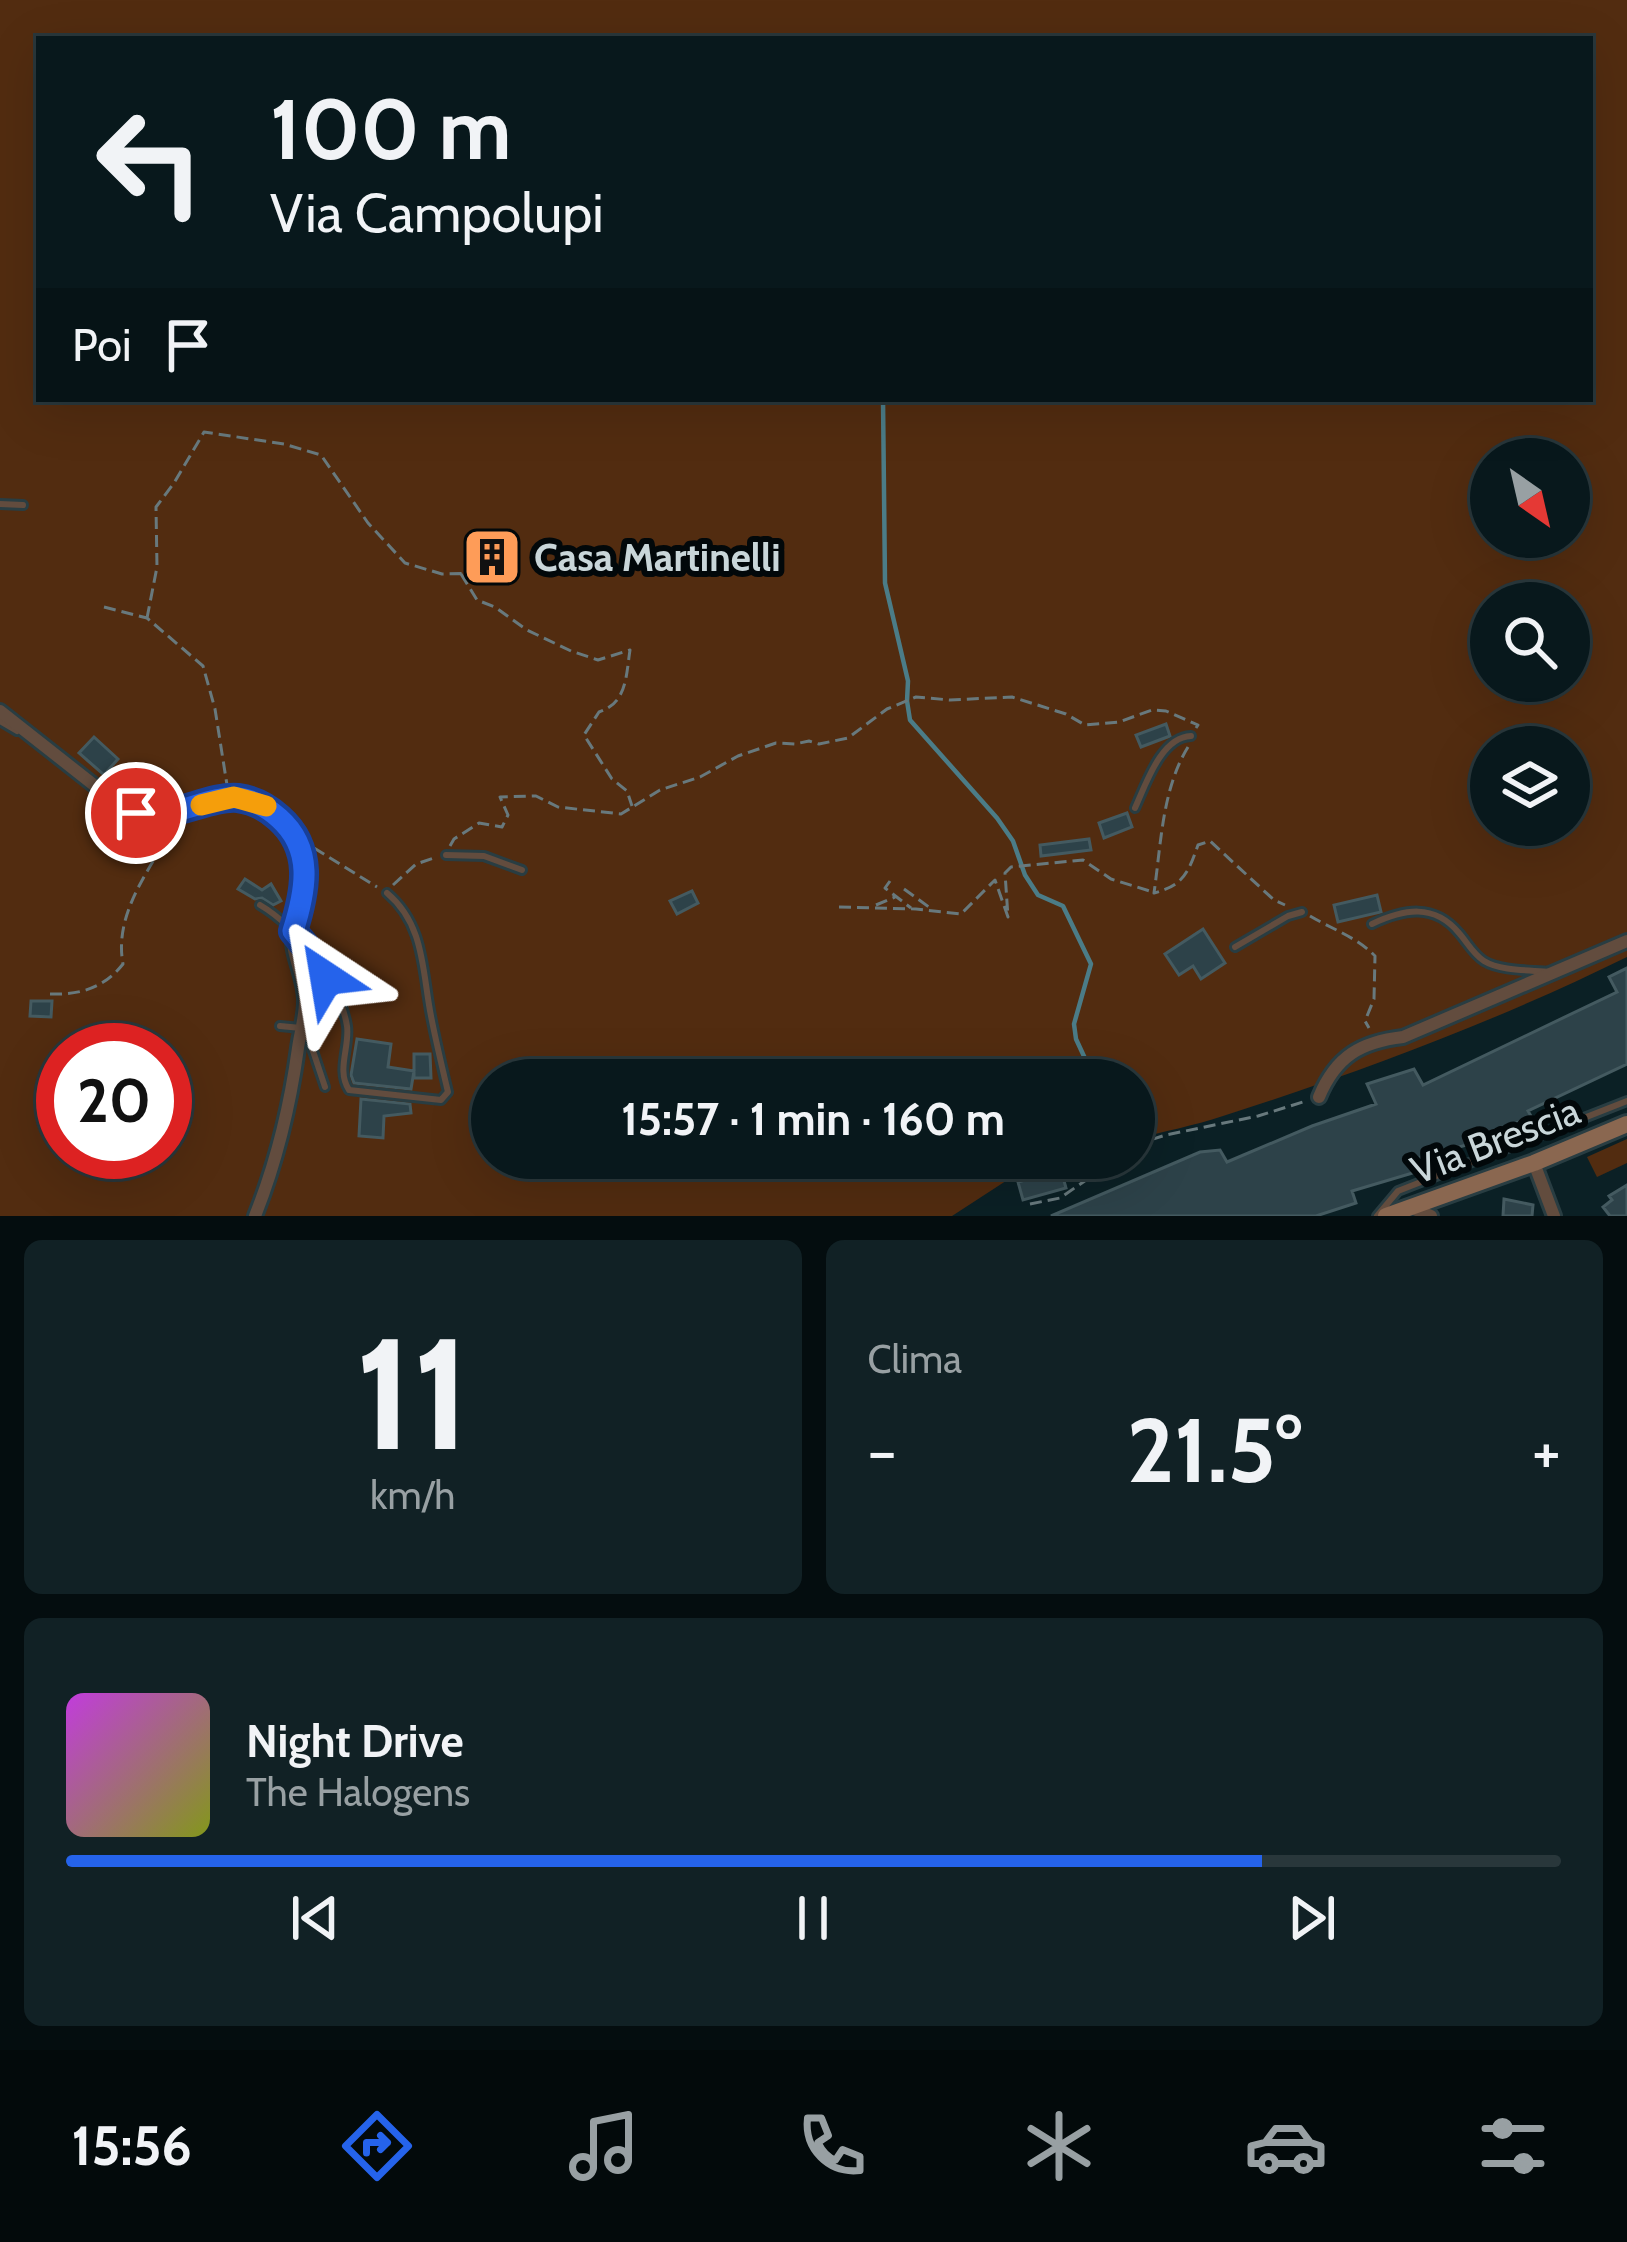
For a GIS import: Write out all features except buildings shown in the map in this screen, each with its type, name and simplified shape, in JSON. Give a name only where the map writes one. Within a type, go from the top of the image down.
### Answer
[{"type":"main road","name":"Via Brescia","points":[[1382,1216],[1627,1124]]},
{"type":"street","points":[[0,711],[136,813],[162,814],[234,797],[266,806],[300,843],[306,872],[293,931],[306,999],[292,1094],[278,1153],[255,1216]]},
{"type":"street","points":[[1319,1096],[1329,1074],[1346,1056],[1376,1040],[1403,1036],[1627,941]]},
{"type":"street","points":[[1534,1162],[1554,1216]]},
{"type":"street","points":[[1412,1208],[1431,1216]]},
{"type":"lane","points":[[0,504],[23,505]]},
{"type":"lane","points":[[0,721],[27,733]]},
{"type":"lane","points":[[1135,808],[1162,755],[1182,736],[1191,736]]},
{"type":"lane","points":[[148,813],[145,830],[151,838]]},
{"type":"lane","points":[[446,855],[484,856],[522,870]]},
{"type":"lane","points":[[260,905],[293,931],[311,953],[340,1003],[348,1029],[343,1081],[349,1090],[441,1100],[448,1092],[420,945],[410,916],[387,893]]},
{"type":"lane","points":[[1235,947],[1302,912]]},
{"type":"lane","points":[[1372,924],[1390,916],[1427,912],[1443,916],[1490,966],[1553,972]]},
{"type":"lane","points":[[280,1025],[301,1028],[309,1039],[325,1088]]},
{"type":"lane","points":[[1382,1216],[1398,1191],[1627,1102]]},
{"type":"path","points":[[147,618],[157,567],[156,508],[204,432],[284,444],[321,455],[368,523],[405,563],[442,574],[485,573]]},
{"type":"path","points":[[460,572],[477,600],[571,651],[598,660],[630,650],[624,692],[613,708],[598,712],[584,735],[612,779],[627,791],[632,806]]},
{"type":"path","points":[[104,608],[147,618],[203,666],[227,785]]},
{"type":"path","points":[[300,843],[387,893],[405,871],[446,855],[454,839],[479,823],[502,827],[508,815],[500,797],[536,796],[558,807],[621,814],[660,790],[776,743],[819,744],[848,738],[887,709],[916,697],[1012,697],[1085,725],[1119,722],[1152,710],[1198,725],[1179,762],[1158,870]]},
{"type":"path","points":[[118,804],[130,790],[121,776]]},
{"type":"path","points":[[50,994],[77,994],[114,975],[122,964],[121,934],[134,895],[160,848],[160,840],[151,838]]},
{"type":"path","points":[[839,907],[961,914],[994,880],[1008,917],[1005,873],[1011,867],[1083,860],[1111,879],[1154,893]]},
{"type":"path","points":[[890,881],[884,888],[912,909]]},
{"type":"path","points":[[904,889],[934,911]]},
{"type":"path","points":[[870,907],[896,897]]},
{"type":"path","points":[[1155,1138],[1258,1117],[1319,1096]]},
{"type":"path","points":[[1030,1204],[1060,1198],[1088,1179]]},
{"type":"shaded area","points":[[0,0],[1627,0],[1627,957],[1528,1003],[1377,1063],[1155,1135],[1155,1059],[471,1059],[471,1179],[1009,1179],[952,1216],[0,1216]]},
{"type":"shaded area","points":[[1627,1139],[1627,1163],[1597,1177],[1587,1157]]},
{"type":"waterway","points":[[883,402],[885,583],[908,681],[910,720],[997,818],[1038,895],[1063,906],[1091,964],[1074,1024],[1085,1059]]},
{"type":"slow traffic","points":[[201,805],[234,797],[266,806]]},
{"type":"place","name":"Casa Martinelli","points":[[492,557]]},
{"type":"route","points":[[136,813],[162,814],[234,797],[266,806],[300,843],[306,872],[293,931],[326,978]]}]
